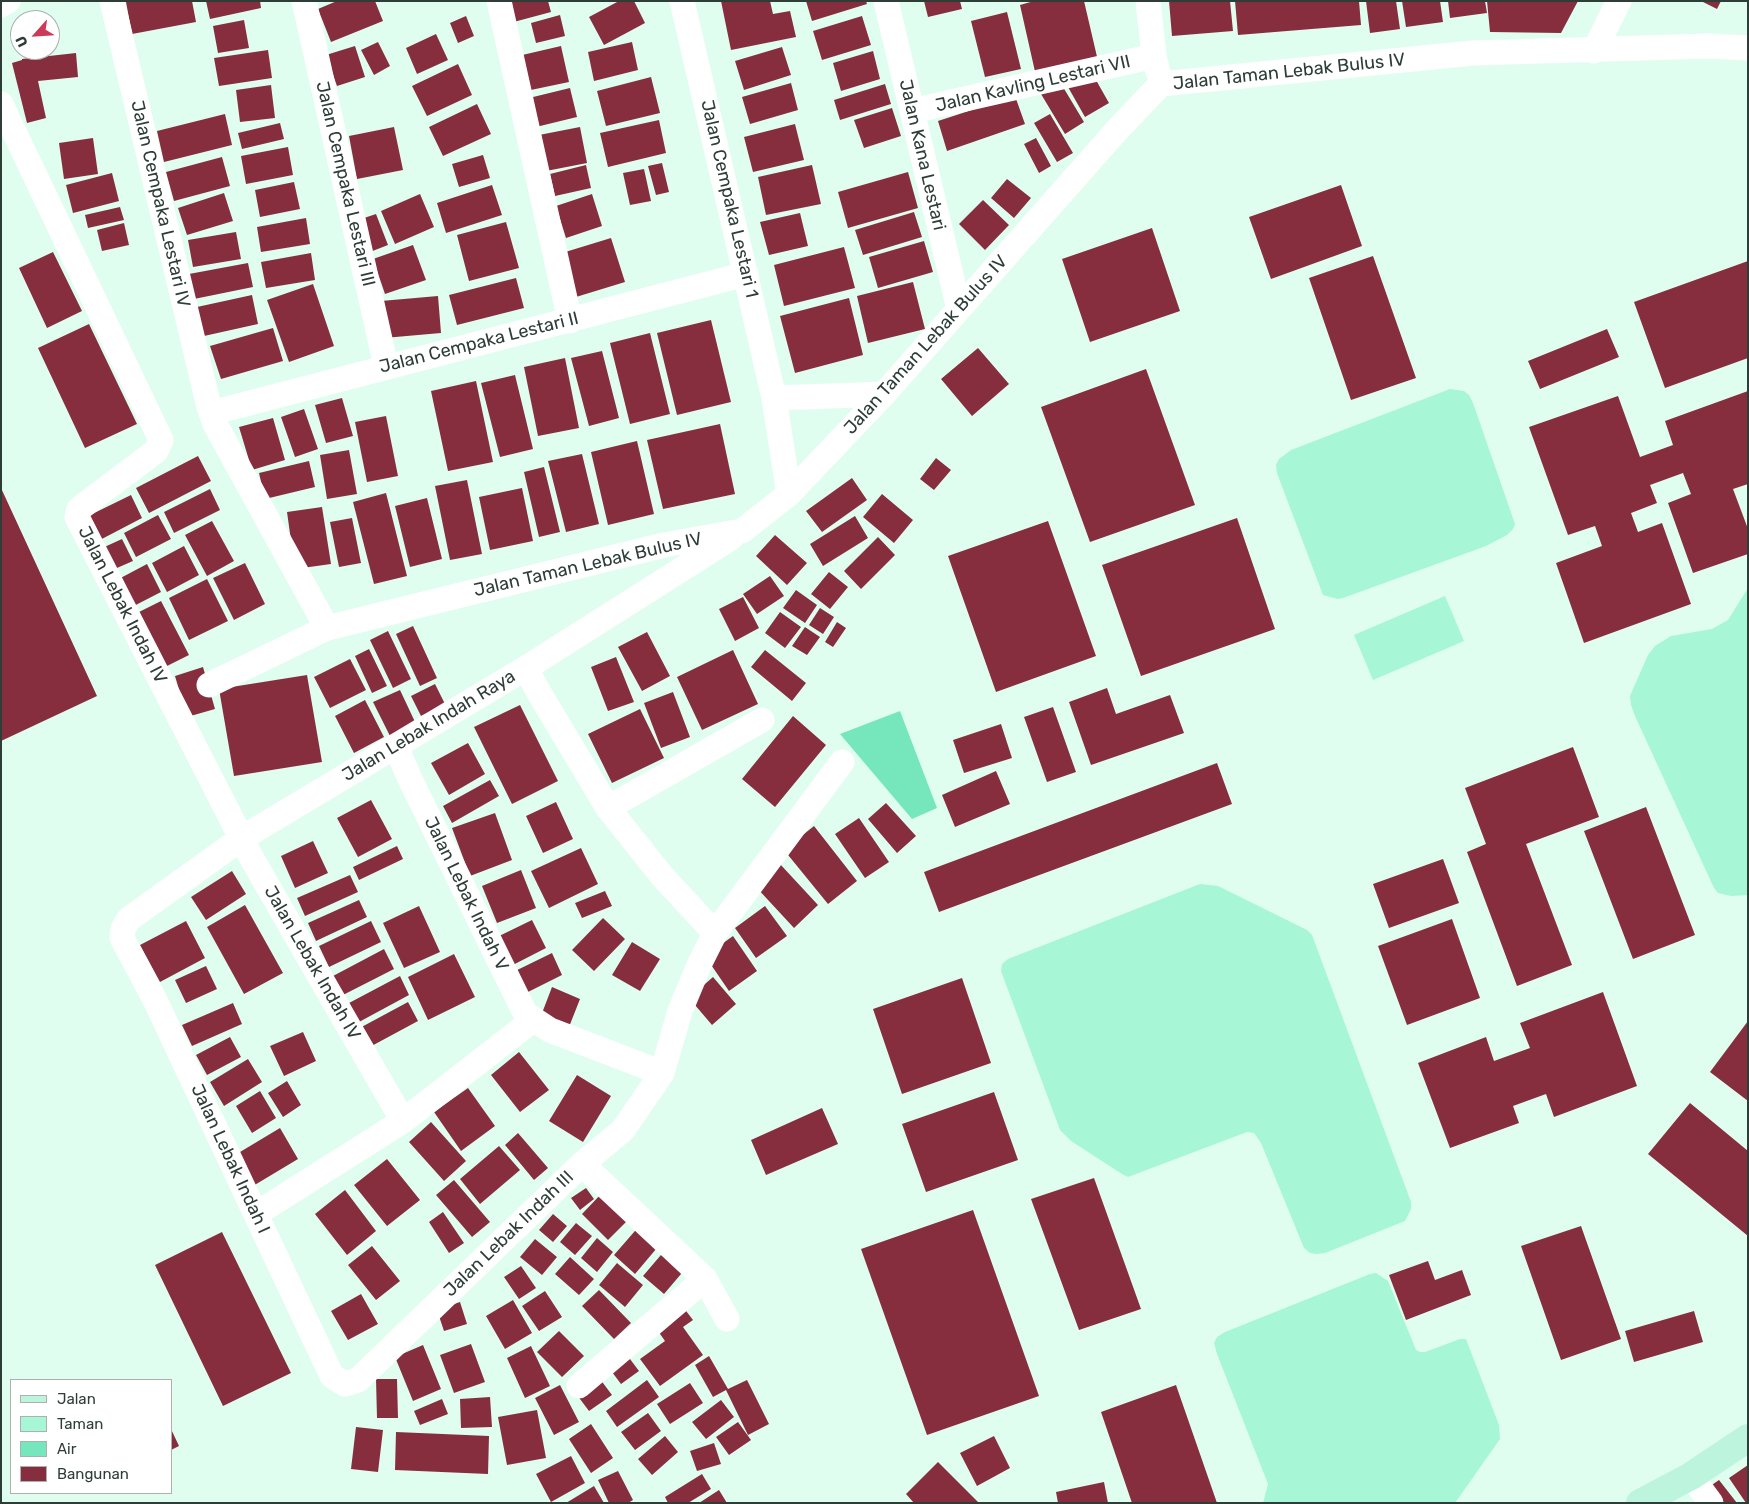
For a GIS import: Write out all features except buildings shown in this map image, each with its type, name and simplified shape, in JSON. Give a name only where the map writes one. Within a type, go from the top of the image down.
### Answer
[{"type":"main road","points":[[1640,1503],[1691,1476],[1748,1438]]},
{"type":"street","points":[[1,5],[8,1]]},
{"type":"street","name":"Jalan Cempaka Lestari IV","points":[[112,1],[210,410]]},
{"type":"street","name":"Jalan Cempaka Lestari III","points":[[304,1],[386,366]]},
{"type":"street","points":[[499,1],[570,321]]},
{"type":"street","name":"Jalan Cempaka Lestari 1","points":[[682,1],[774,398],[789,494]]},
{"type":"street","name":"Jalan Kana Lestari","points":[[886,1],[959,309]]},
{"type":"street","points":[[1148,1],[1154,56],[1161,84]]},
{"type":"street","points":[[1594,51],[1619,1]]},
{"type":"street","name":"Jalan Taman Lebak Bulus IV","points":[[209,685],[327,628],[664,544],[742,531],[789,494],[884,394],[1118,129],[1161,84],[1473,54],[1708,46],[1748,48]]},
{"type":"street","name":"Jalan Kavling Lestari VII","points":[[912,111],[1154,56]]},
{"type":"street","name":"Jalan Lebak Indah IV","points":[[1,104],[161,440],[156,451],[79,509],[77,517],[251,857],[403,1121]]},
{"type":"street","name":"Jalan Cempaka Lestari II","points":[[210,410],[570,321],[746,274]]},
{"type":"street","points":[[774,398],[884,394]]},
{"type":"street","points":[[210,410],[215,424],[327,628]]},
{"type":"street","name":"Jalan Lebak Indah Raya","points":[[123,928],[129,919],[242,838],[526,668],[742,531]]},
{"type":"street","points":[[526,668],[608,808],[662,876],[715,933]]},
{"type":"street","points":[[608,808],[762,720]]},
{"type":"street","name":"Jalan Lebak Indah V","points":[[396,747],[523,1009],[541,1025]]},
{"type":"street","name":"Jalan Lebak Indah III","points":[[344,1384],[358,1380],[582,1164],[623,1130],[662,1073],[680,1011],[715,933],[842,762]]},
{"type":"street","name":"Jalan Lebak Indah I","points":[[123,928],[122,938],[155,1000],[332,1376],[344,1384]]},
{"type":"street","points":[[256,1214],[403,1121],[541,1025],[662,1073]]},
{"type":"street","points":[[582,1164],[705,1278],[727,1319]]},
{"type":"street","points":[[579,1386],[705,1278]]},
{"type":"street","points":[[1691,1476],[1711,1503]]},
{"type":"green space","points":[[1450,389],[1464,391],[1469,395],[1473,403],[1515,524],[1513,529],[1507,535],[1486,546],[1343,598],[1338,599],[1323,595],[1277,473],[1276,465],[1279,459],[1291,450]]},
{"type":"green space","points":[[1748,588],[1748,895],[1731,896],[1718,893],[1714,888],[1635,716],[1630,696],[1648,655],[1655,646],[1671,636],[1712,629],[1728,620]]},
{"type":"green space","points":[[1445,596],[1464,641],[1373,680],[1354,635]]},
{"type":"green space","points":[[1200,884],[1218,886],[1307,930],[1312,935],[1411,1202],[1411,1209],[1405,1221],[1325,1253],[1310,1253],[1304,1248],[1261,1143],[1254,1133],[1247,1132],[1128,1177],[1071,1141],[1060,1130],[1001,971],[1002,964],[1008,959]]},
{"type":"green space","points":[[1376,1273],[1388,1281],[1416,1350],[1425,1352],[1460,1339],[1466,1339],[1499,1425],[1500,1439],[1455,1503],[1263,1503],[1268,1484],[1214,1343],[1217,1337],[1225,1332]]},
{"type":"water","points":[[900,711],[937,808],[912,819],[840,734]]}]
